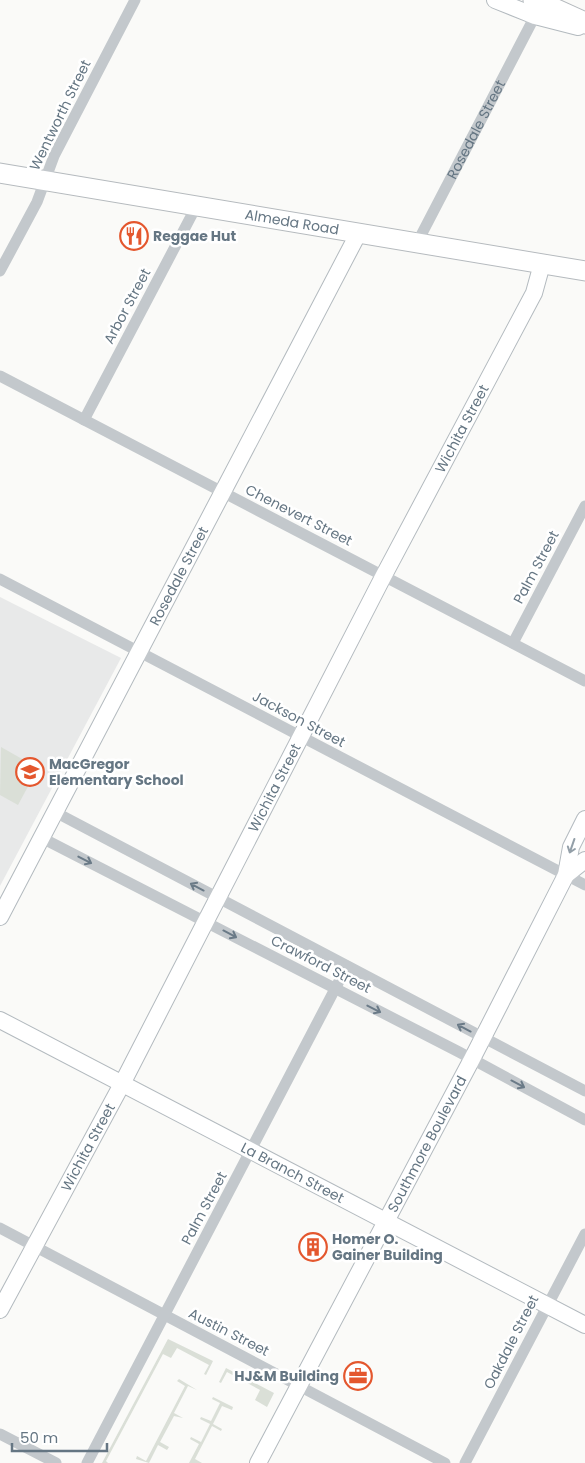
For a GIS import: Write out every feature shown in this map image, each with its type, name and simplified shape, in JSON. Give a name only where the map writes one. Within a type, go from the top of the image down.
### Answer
[{"type":"highway","points":[[535,8],[585,23]]},
{"type":"main road","name":"Almeda Road","points":[[0,173],[585,271]]},
{"type":"street","name":"Wentworth Street","points":[[0,271],[37,202],[43,181],[54,156],[135,0]]},
{"type":"street","points":[[495,0],[535,8],[585,29]]},
{"type":"street","name":"Rosedale Street","points":[[417,243],[535,8]]},
{"type":"street","name":"Arbor Street","points":[[84,420],[197,205]]},
{"type":"street","name":"Rosedale Street","points":[[0,918],[358,234]]},
{"type":"street","name":"Wichita Street","points":[[0,1310],[122,1084],[384,575],[534,293],[542,264]]},
{"type":"street","name":"Chenevert Street","points":[[0,376],[585,681]]},
{"type":"street","name":"Palm Street","points":[[513,643],[585,506]]},
{"type":"street","name":"Jackson Street","points":[[0,579],[585,885]]},
{"type":"street","name":"Crawford Street","points":[[55,812],[585,1091]]},
{"type":"street","name":"Southmore Boulevard","points":[[258,1463],[483,1038],[566,875],[571,847],[585,819]]},
{"type":"street","name":"Crawford Street","points":[[42,838],[472,1059],[585,1120]]},
{"type":"street","name":"Southmore Boulevard","points":[[566,875],[585,860]]},
{"type":"street","name":"Palm Street","points":[[87,1463],[347,966]]},
{"type":"street","name":"La Branch Street","points":[[0,1020],[585,1325]]},
{"type":"street","name":"Austin Street","points":[[0,1228],[163,1316],[444,1463]]},
{"type":"street","name":"Oakdale Street","points":[[465,1463],[585,1234]]},
{"type":"street","points":[[0,1434],[56,1463]]},
{"type":"shaded area","name":"MacGregor Elementary School","points":[[0,597],[121,658],[0,886]]},
{"type":"shaded area","points":[[1,747],[38,768],[18,805],[0,795]]},
{"type":"shaded area","points":[[168,1339],[213,1361],[206,1375],[204,1374],[209,1365],[177,1348],[171,1358],[163,1354],[106,1461],[108,1463],[102,1463]]},
{"type":"shaded area","points":[[226,1368],[274,1393],[267,1407],[255,1400],[260,1390],[227,1372],[221,1383],[219,1382]]},
{"type":"shaded area","points":[[179,1379],[197,1390],[188,1386],[174,1413],[183,1418],[174,1416],[160,1442],[169,1447],[167,1450],[158,1445],[149,1463],[136,1459],[137,1456],[146,1461],[185,1386],[177,1381]]},
{"type":"shaded area","points":[[213,1397],[233,1407],[232,1410],[222,1406],[213,1424],[222,1429],[221,1431],[212,1426],[195,1459],[202,1463],[189,1463],[199,1444],[190,1439],[191,1437],[201,1442],[210,1424],[200,1419],[201,1417],[211,1421],[220,1403],[212,1399]]},
{"type":"place","name":"Reggae Hut","points":[[134,236]]},
{"type":"place","name":"MacGregor Elementary School","points":[[30,772]]},
{"type":"place","name":"Homer O. Gainer Building","points":[[313,1247]]},
{"type":"place","name":"HJ&M Building","points":[[358,1376]]}]
